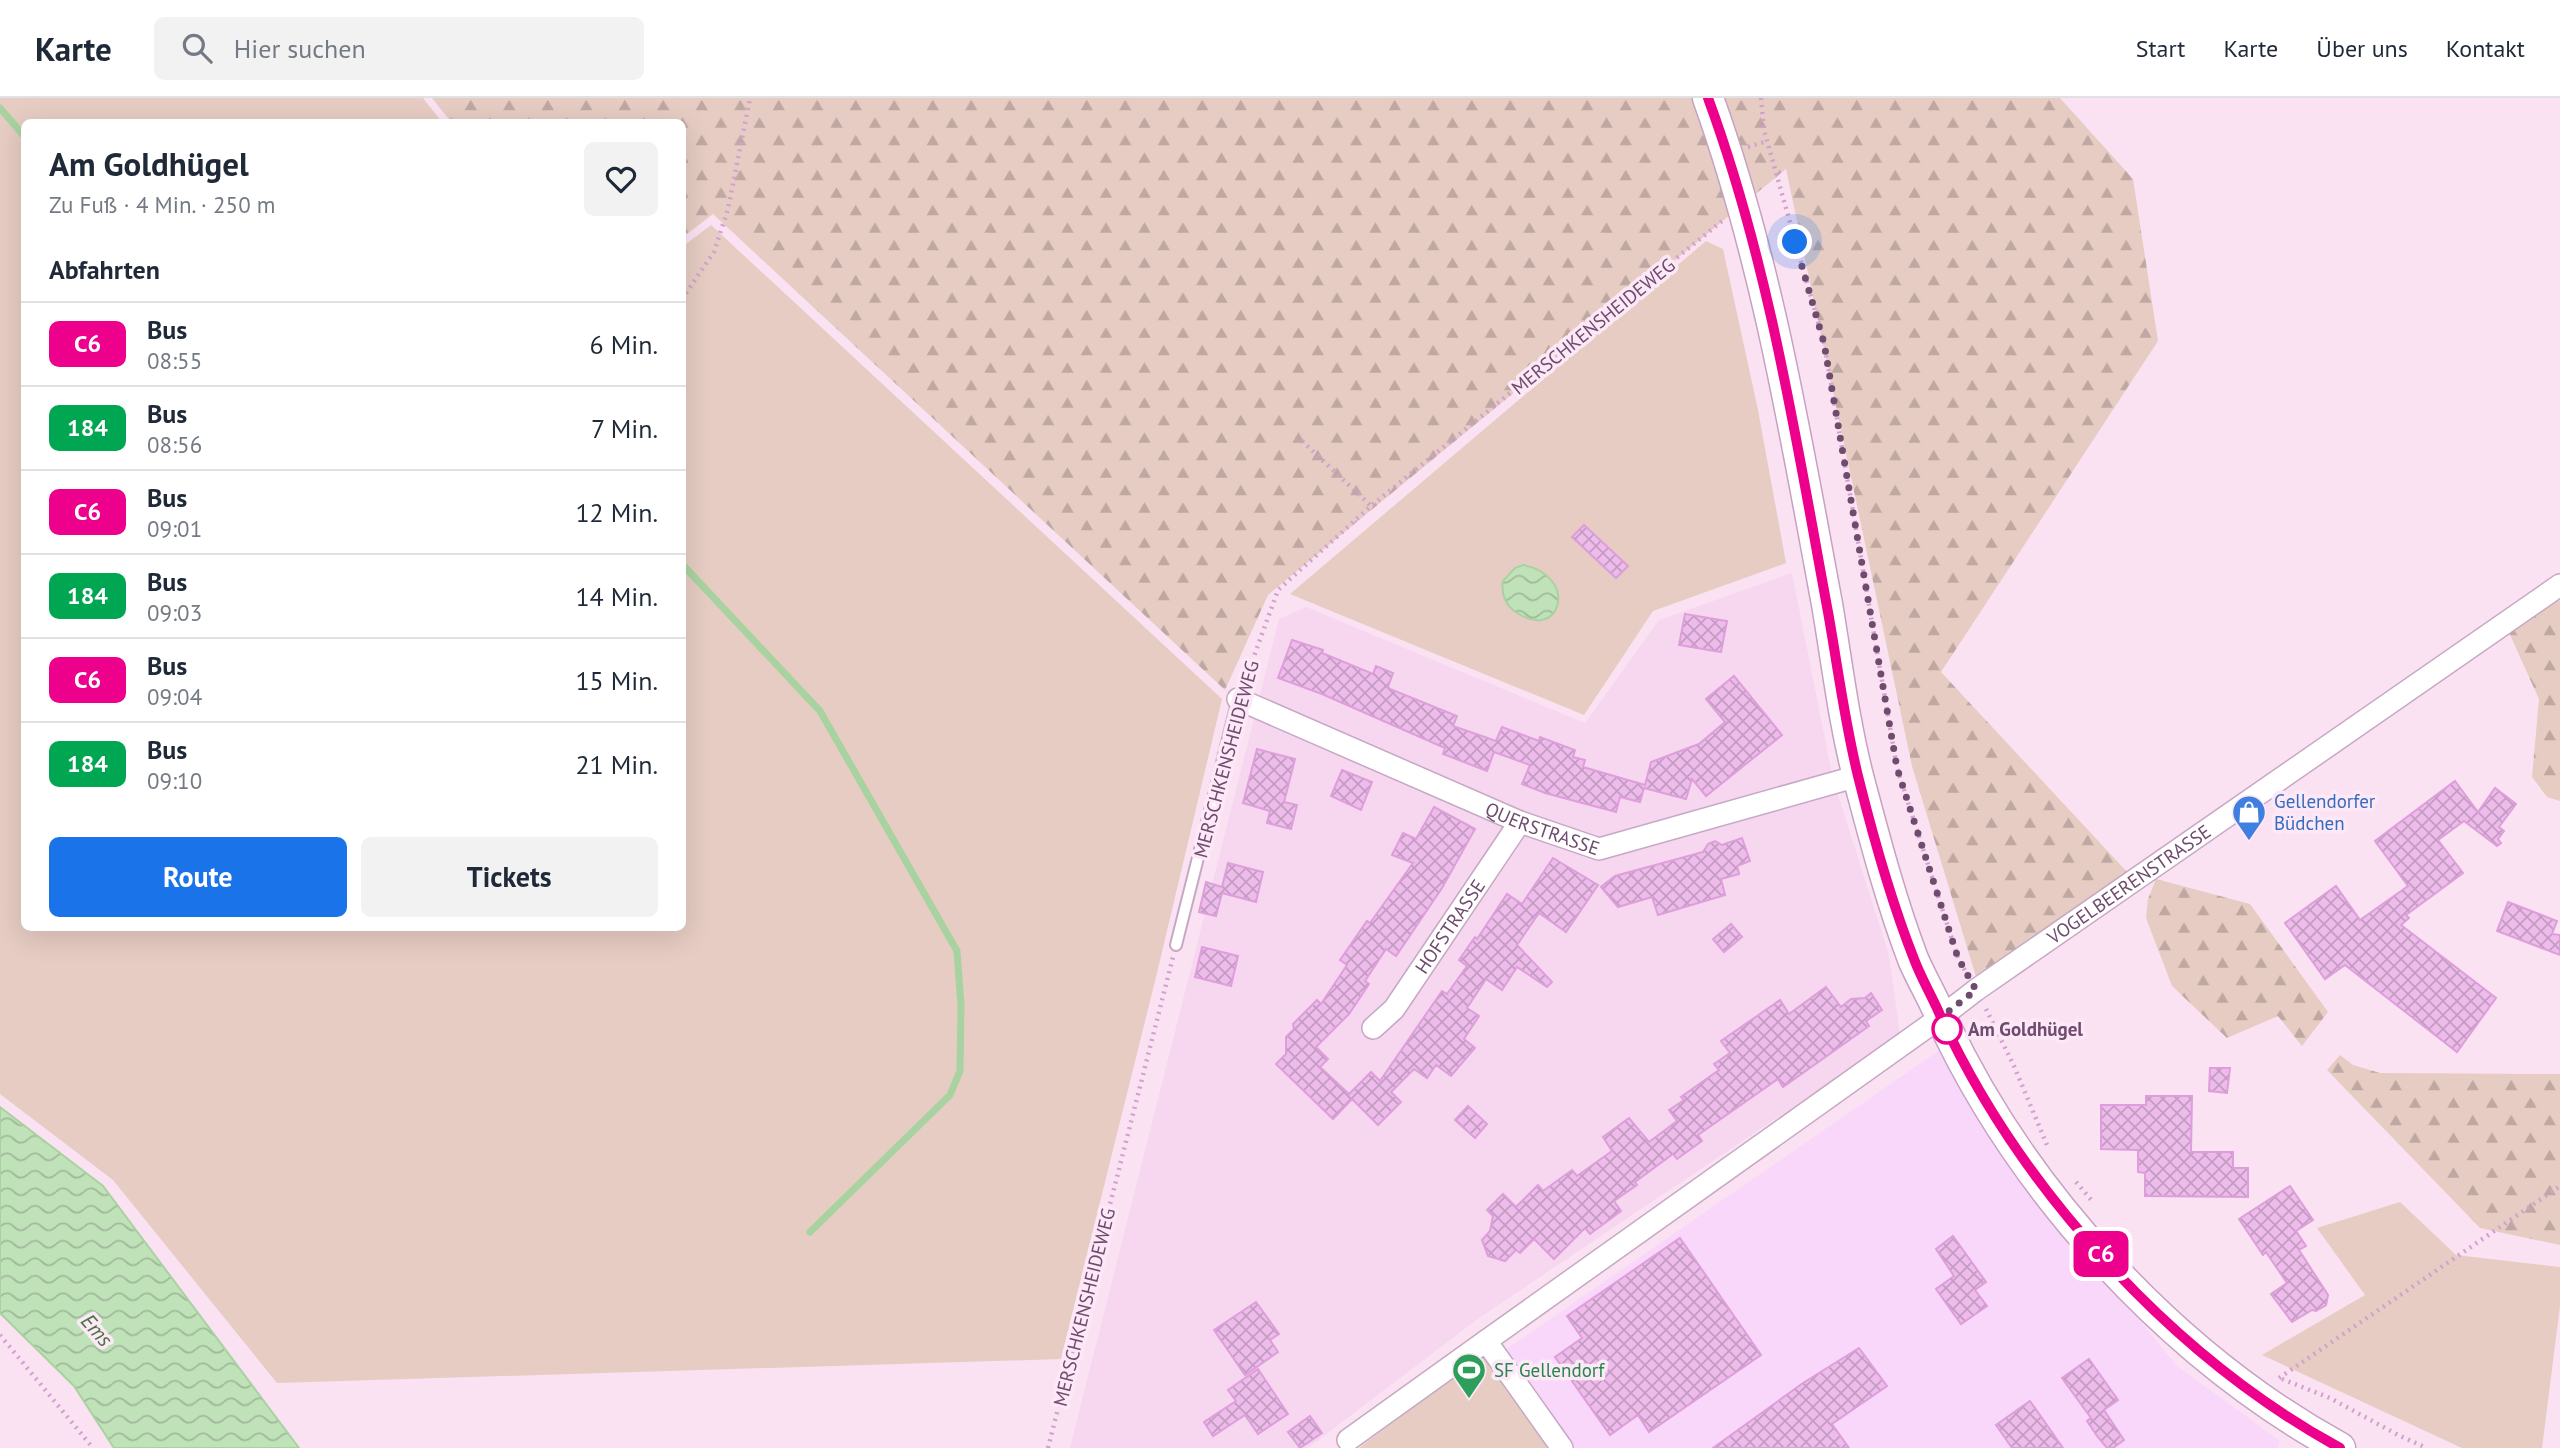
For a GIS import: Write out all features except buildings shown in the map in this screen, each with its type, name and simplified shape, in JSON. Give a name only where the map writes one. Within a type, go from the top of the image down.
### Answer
[{"type":"main road","points":[[1708,98],[1745,212],[1780,349],[1858,776],[1889,887],[1914,961],[1965,1063],[2000,1123],[2051,1195],[2113,1269],[2151,1309],[2192,1345],[2264,1400],[2340,1448]]},
{"type":"street","name":"VOGELBEERENSTRASSE","points":[[1941,1017],[1976,990],[2560,585]]},
{"type":"street","name":"QUERSTRASSE","points":[[1238,699],[1520,822],[1599,849],[1858,776]]},
{"type":"street","name":"HOFSTRASSE","points":[[1373,1028],[1394,1009],[1520,822]]},
{"type":"street","points":[[1348,1440],[1941,1017]]},
{"type":"street","points":[[1486,1341],[1562,1448]]},
{"type":"lane","name":"MERSCHKENSHEIDEWEG","points":[[1176,945],[1238,699]]},
{"type":"path","points":[[686,293],[714,252],[737,170],[750,98]]},
{"type":"path","points":[[1761,98],[1764,130],[1824,343],[1897,768],[1958,958],[2014,1066],[2047,1145],[2054,1154]]},
{"type":"path","name":"MERSCHKENSHEIDEWEG","points":[[1238,699],[1278,590],[1371,506],[1722,221]]},
{"type":"path","points":[[1302,442],[1371,506]]},
{"type":"path","name":"MERSCHKENSHEIDEWEG","points":[[1048,1448],[1176,945]]},
{"type":"path","points":[[2074,1180],[2098,1209]]},
{"type":"path","points":[[2279,1378],[2560,1186]]},
{"type":"path","points":[[0,1335],[93,1448]]},
{"type":"path","points":[[2268,1370],[2279,1378],[2330,1398],[2427,1448]]},
{"type":"shaded area","points":[[1792,573],[1833,779],[1889,955],[1900,1035],[1479,1318],[1308,1448],[1070,1448],[1279,619],[1306,607],[1585,723],[1659,620]]},
{"type":"shaded area","points":[[1941,1049],[2045,1205],[2177,1366],[2280,1441],[2278,1448],[1572,1448],[1504,1351]]},
{"type":"green space","points":[[0,98],[423,98],[440,119],[21,119],[21,931],[686,931],[686,244],[711,225],[1222,699],[1061,1359],[277,1383],[113,1180],[0,1094]]},
{"type":"green space","points":[[432,98],[2060,98],[2133,179],[2158,341],[1941,672],[2128,873],[1977,980],[1912,766],[1786,169],[1268,595],[1225,690],[713,214],[686,235],[686,119],[449,119]]},
{"type":"green space","points":[[1706,241],[1723,249],[1758,410],[1786,563],[1653,611],[1584,715],[1290,594]]},
{"type":"green space","points":[[2556,591],[2560,602],[2560,801],[2547,797],[2532,777],[2539,699],[2507,628]]},
{"type":"green space","points":[[2156,879],[2250,904],[2328,1012],[2302,1046],[2278,1016],[2227,1038],[2172,986],[2146,918],[2148,899]]},
{"type":"green space","points":[[2340,1055],[2353,1065],[2380,1073],[2560,1074],[2560,1245],[2480,1228],[2327,1070]]},
{"type":"green space","points":[[2400,1202],[2456,1255],[2560,1267],[2560,1306],[2542,1448],[2462,1448],[2262,1355],[2365,1295],[2317,1228]]},
{"type":"green space","name":"SF Gellendorf","points":[[1483,1353],[1550,1448],[1359,1448]]},
{"type":"water","points":[[1523,565],[1541,572],[1553,582],[1558,594],[1557,605],[1552,614],[1543,620],[1529,619],[1513,610],[1504,597],[1503,581],[1515,568]]},
{"type":"water","name":"Ems","points":[[0,1107],[103,1186],[299,1448],[114,1448],[74,1386],[0,1313]]},
{"type":"waterway","points":[[0,108],[21,132]]},
{"type":"waterway","points":[[686,568],[820,711],[957,951],[961,1005],[960,1071],[950,1095],[810,1232]]},
{"type":"bus line","name":"C6","points":[[1708,98],[1745,212],[1780,349],[1858,776],[1889,887],[1914,961],[1965,1063],[2000,1123],[2051,1195],[2104,1259],[2151,1309],[2192,1345],[2264,1400],[2340,1448]]},
{"type":"place","name":"Gellendorfer Büdchen","points":[[2249,842]]},
{"type":"place","name":"Am Goldhügel","points":[[1947,1029]]},
{"type":"place","name":"SF Gellendorf","points":[[1469,1400]]},
{"type":"route","points":[[1795,242],[1824,343],[1897,768],[1958,958],[1976,990],[1941,1017],[1947,1029]]}]
